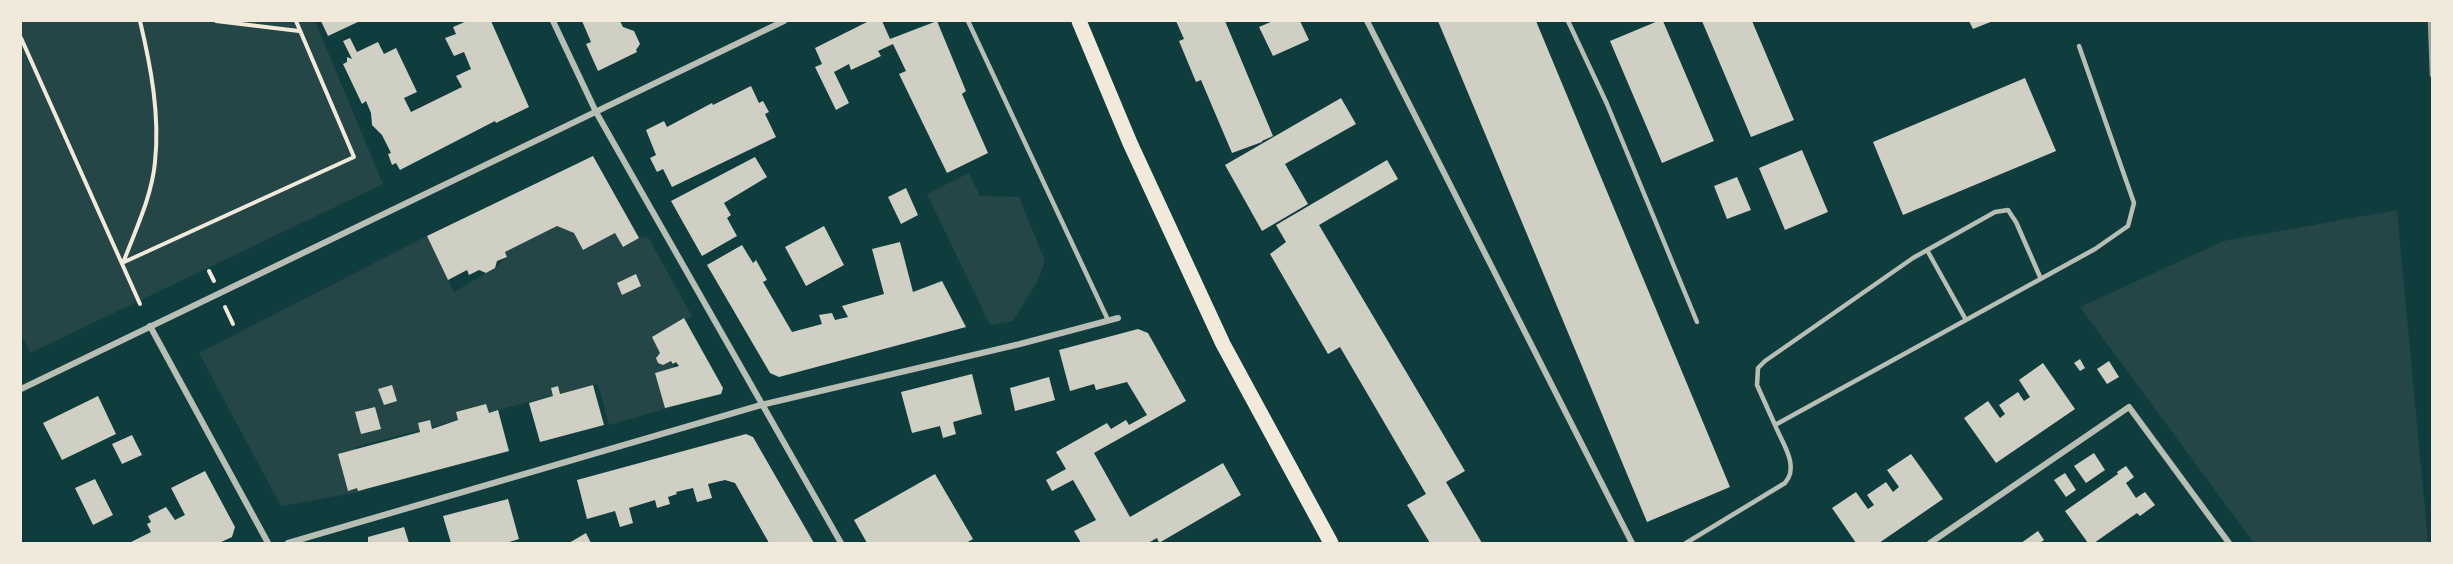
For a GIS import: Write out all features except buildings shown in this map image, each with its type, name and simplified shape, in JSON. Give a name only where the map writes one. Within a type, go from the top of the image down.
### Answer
[{"type":"main road","points":[[1079,21],[1130,143],[1223,344],[1331,543]]},
{"type":"street","points":[[554,21],[596,112],[841,543]]},
{"type":"street","points":[[21,389],[784,21]]},
{"type":"street","points":[[1368,21],[1632,543]]},
{"type":"street","points":[[288,543],[761,405],[1020,344],[1118,318]]},
{"type":"street","points":[[150,326],[268,543]]},
{"type":"street","points":[[1930,543],[2129,407],[2229,543]]},
{"type":"lane","points":[[968,21],[1108,320]]},
{"type":"lane","points":[[1568,21],[1607,104],[1697,322]]},
{"type":"lane","points":[[1775,425],[2095,249],[2127,226],[2134,203],[2079,46]]},
{"type":"lane","points":[[1686,543],[1785,483],[1791,476],[1792,466],[1756,385],[1758,368],[1927,250],[1995,212],[2008,210],[2016,222],[2041,279]]},
{"type":"lane","points":[[1927,250],[1966,320]]},
{"type":"path","points":[[122,263],[148,193],[155,164],[154,104],[149,59],[140,21]]},
{"type":"path","points":[[216,21],[300,31]]},
{"type":"path","points":[[122,263],[354,157],[296,21]]},
{"type":"path","points":[[21,38],[140,304]]},
{"type":"shaded area","points":[[21,21],[315,21],[383,184],[30,353],[21,334]]},
{"type":"shaded area","points":[[969,173],[980,196],[1019,197],[1045,261],[1038,280],[1013,321],[990,325],[927,194]]},
{"type":"shaded area","points":[[2397,210],[2428,543],[2254,543],[2080,307],[2224,241]]},
{"type":"shaded area","points":[[557,226],[574,233],[584,250],[615,233],[623,247],[639,238],[648,237],[692,316],[658,334],[675,369],[679,405],[609,425],[598,384],[355,447],[365,491],[281,506],[199,353],[427,236],[454,292],[495,268],[507,257],[505,252]]},
{"type":"railway","points":[[2430,21],[2432,75]]}]
